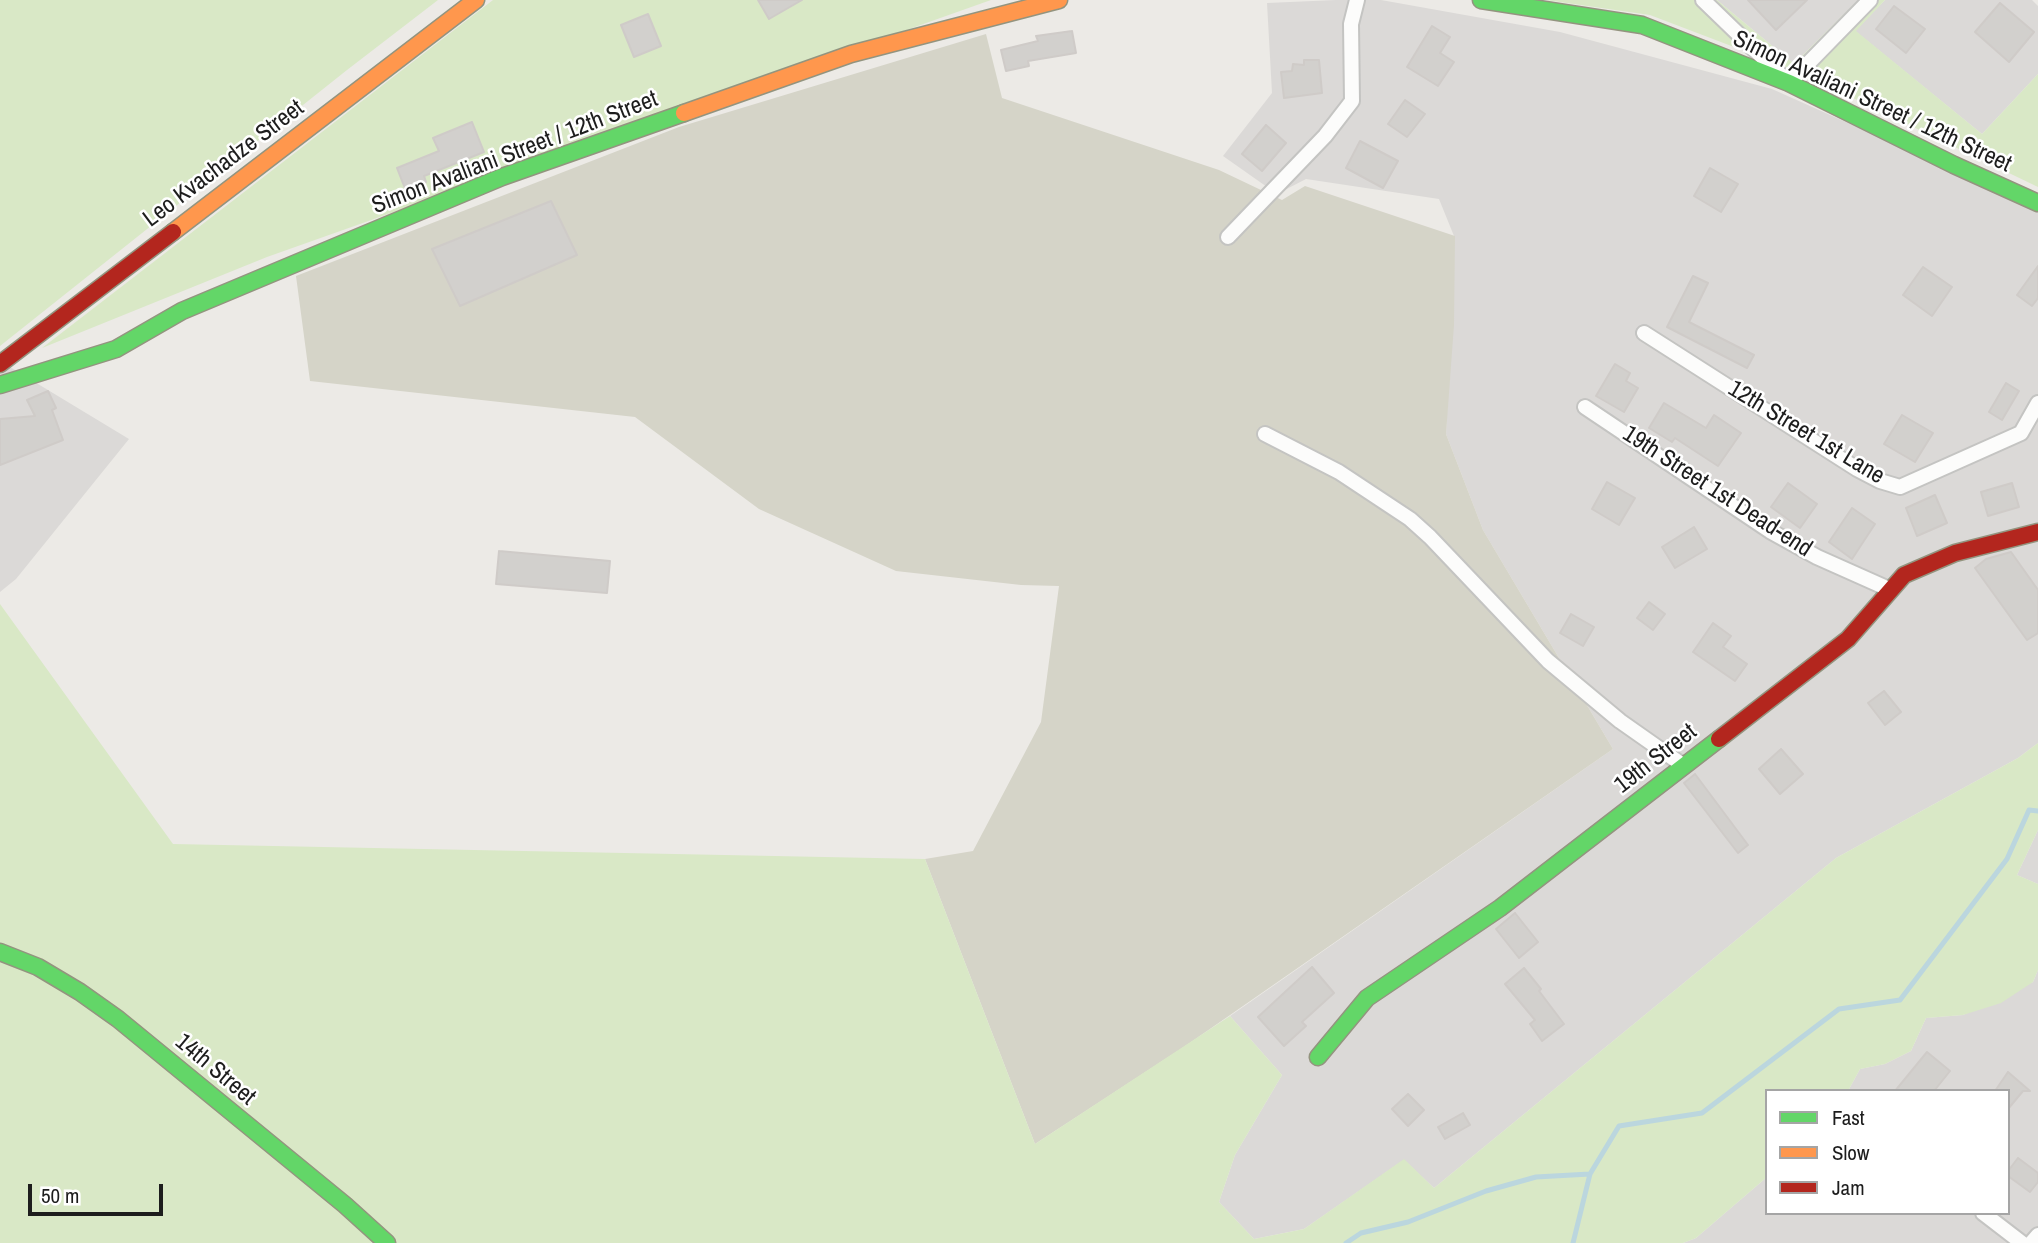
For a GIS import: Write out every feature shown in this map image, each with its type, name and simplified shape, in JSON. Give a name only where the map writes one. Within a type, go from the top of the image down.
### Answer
[{"type":"street","name":"Leo Kvachadze Street","points":[[0,363],[476,0]]},
{"type":"street","name":"Simon Avaliani Street / 12th Street","points":[[0,385],[116,349],[182,311],[502,177],[851,54],[1059,0]]},
{"type":"street","points":[[1228,237],[1325,136],[1352,101],[1351,24],[1357,0]]},
{"type":"street","name":"Simon Avaliani Street / 12th Street","points":[[1481,0],[1642,25],[1789,83],[2038,204]]},
{"type":"street","points":[[1703,0],[1789,83],[1870,0]]},
{"type":"street","name":"12th Street 1st Lane","points":[[1644,333],[1857,469],[1880,481],[1900,487],[2021,433],[2038,403]]},
{"type":"street","name":"19th Street 1st Dead-end","points":[[1584,407],[1770,531],[1817,557],[1891,590]]},
{"type":"street","points":[[1265,434],[1339,472],[1410,519],[1548,661],[1620,720],[1684,766]]},
{"type":"street","name":"19th Street","points":[[1318,1057],[1367,998],[1500,908],[1848,639],[1904,575],[1955,553],[2038,532]]},
{"type":"street","name":"14th Street","points":[[0,952],[38,967],[118,1019],[345,1205],[387,1243]]},
{"type":"street","points":[[1986,1215],[2022,1243]]},
{"type":"street","points":[[2031,1243],[2038,1235]]},
{"type":"shaded area","points":[[1381,0],[1560,32],[1772,89],[2038,208],[2038,743],[2018,758],[1836,858],[1434,1188],[1404,1160],[1304,1229],[1254,1239],[1219,1202],[1235,1155],[1282,1075],[1230,1016],[1613,749],[1483,530],[1446,434],[1454,236],[1439,199],[1306,179],[1277,194],[1223,156],[1272,93],[1267,3]]},
{"type":"shaded area","points":[[1717,0],[1858,0],[1794,64]]},
{"type":"shaded area","points":[[1885,0],[2032,0],[2038,6],[2038,74],[1982,134],[1855,31]]},
{"type":"shaded area","points":[[986,34],[1002,98],[1219,170],[1282,200],[1305,186],[1455,236],[1454,325],[1446,434],[1483,530],[1613,749],[1184,1047],[1035,1144],[925,859],[973,851],[1041,722],[1059,586],[1021,585],[896,571],[759,509],[635,417],[310,381],[296,276],[679,127]]},
{"type":"shaded area","points":[[0,361],[129,439],[16,579],[0,592]]},
{"type":"shaded area","points":[[2038,830],[2038,884],[2017,875]]},
{"type":"shaded area","points":[[2038,970],[2038,1243],[1683,1243],[1696,1238],[1765,1179],[1765,1215],[2010,1215],[2010,1089],[1849,1089],[1860,1069],[1885,1064],[1911,1051],[1926,1018],[1963,1015],[2033,982]]},
{"type":"green space","points":[[0,0],[438,0],[0,346]]},
{"type":"green space","points":[[493,0],[991,0],[267,257],[42,348]]},
{"type":"green space","points":[[1546,0],[1717,0],[1794,64],[1858,0],[1885,0],[1856,31],[1982,134],[2038,74],[2038,187],[1797,71],[1650,15]]},
{"type":"green space","points":[[0,604],[173,844],[925,859],[1035,1144],[1230,1016],[1282,1075],[1235,1155],[1219,1202],[1254,1239],[1304,1229],[1404,1159],[1434,1188],[1836,858],[2018,758],[2038,743],[2038,830],[2017,875],[2038,884],[2038,970],[2033,982],[2001,1003],[1963,1015],[1926,1018],[1911,1051],[1885,1064],[1860,1069],[1849,1089],[1765,1089],[1765,1179],[1696,1238],[1683,1243],[0,1243]]},
{"type":"building","points":[[758,0],[802,0],[769,19]]},
{"type":"building","points":[[1748,0],[1807,0],[1776,30]]},
{"type":"building","points":[[2000,3],[2034,32],[2009,62],[1975,32]]},
{"type":"building","points":[[1894,6],[1925,29],[1906,53],[1876,29]]},
{"type":"building","points":[[648,14],[661,46],[634,57],[621,25]]},
{"type":"building","points":[[1432,26],[1450,37],[1440,53],[1454,62],[1438,86],[1407,67]]},
{"type":"building","points":[[1072,31],[1076,53],[1028,61],[1029,66],[1006,71],[1001,50],[1038,41],[1036,36]]},
{"type":"building","points":[[1304,60],[1319,60],[1322,93],[1284,98],[1281,72],[1292,71],[1293,64],[1304,65]]},
{"type":"building","points":[[1405,100],[1425,114],[1407,137],[1388,124]]},
{"type":"building","points":[[472,122],[484,152],[424,176],[426,182],[406,191],[397,168],[439,151],[433,138]]},
{"type":"building","points":[[1266,125],[1286,143],[1262,171],[1242,154]]},
{"type":"building","points":[[1360,141],[1398,161],[1383,188],[1346,168]]},
{"type":"building","points":[[1710,168],[1738,184],[1721,212],[1694,196]]},
{"type":"building","points":[[551,201],[577,255],[460,306],[432,249]]},
{"type":"building","points":[[2038,266],[2038,298],[2032,306],[2017,295]]},
{"type":"building","points":[[1923,267],[1952,287],[1932,316],[1903,295]]},
{"type":"building","points":[[1693,276],[1708,283],[1689,322],[1754,355],[1747,368],[1667,327]]},
{"type":"building","points":[[1615,364],[1630,373],[1626,381],[1638,388],[1624,412],[1596,396]]},
{"type":"building","points":[[2006,383],[2019,391],[2002,420],[1989,412]]},
{"type":"building","points":[[48,391],[56,408],[52,410],[63,440],[0,465],[0,419],[35,416],[27,400]]},
{"type":"building","points":[[1664,403],[1706,428],[1714,415],[1741,433],[1718,466],[1675,438],[1672,442],[1649,428]]},
{"type":"building","points":[[1902,415],[1933,433],[1915,462],[1884,444]]},
{"type":"building","points":[[1607,482],[1635,498],[1619,525],[1592,509]]},
{"type":"building","points":[[1788,483],[1817,504],[1800,528],[1771,507]]},
{"type":"building","points":[[2012,483],[2019,507],[1988,516],[1981,492]]},
{"type":"building","points":[[1935,495],[1947,523],[1917,536],[1906,508]]},
{"type":"building","points":[[1852,508],[1875,524],[1852,559],[1829,542]]},
{"type":"building","points":[[1694,527],[1707,549],[1675,568],[1662,547]]},
{"type":"building","points":[[499,551],[610,561],[607,593],[496,584]]},
{"type":"building","points":[[2011,552],[2038,590],[2038,633],[2027,640],[1975,568],[1986,559]]},
{"type":"building","points":[[1649,602],[1665,614],[1653,630],[1637,618]]},
{"type":"building","points":[[1571,614],[1594,627],[1583,646],[1560,633]]},
{"type":"building","points":[[1713,623],[1731,636],[1723,647],[1747,664],[1735,681],[1693,652]]},
{"type":"building","points":[[1884,691],[1901,712],[1885,725],[1868,703]]},
{"type":"building","points":[[1781,749],[1803,774],[1780,794],[1759,769]]},
{"type":"building","points":[[1695,774],[1748,845],[1738,853],[1684,783]]},
{"type":"building","points":[[1515,913],[1538,942],[1519,958],[1496,929]]},
{"type":"building","points":[[1312,967],[1334,993],[1302,1022],[1306,1026],[1284,1046],[1258,1017]]},
{"type":"building","points":[[1524,968],[1564,1024],[1542,1041],[1530,1024],[1535,1020],[1505,984]]},
{"type":"building","points":[[1927,1052],[1950,1071],[1936,1089],[1897,1089]]},
{"type":"building","points":[[2008,1072],[2030,1091],[2023,1091],[2010,1107],[2010,1089],[1996,1089]]},
{"type":"building","points":[[1408,1094],[1424,1110],[1408,1126],[1392,1109]]},
{"type":"building","points":[[1463,1113],[1470,1125],[1445,1139],[1438,1127]]},
{"type":"building","points":[[2018,1158],[2038,1173],[2038,1182],[2030,1192],[2010,1177],[2010,1168]]},
{"type":"waterway","points":[[1573,1243],[1590,1174],[1619,1126],[1702,1113],[1839,1009],[1900,1000],[2007,859],[2029,810],[2038,811]]},
{"type":"waterway","points":[[1346,1243],[1361,1233],[1408,1222],[1486,1191],[1536,1177],[1590,1174]]},
{"type":"traffic: fast","points":[[1481,0],[1642,25],[1789,83],[1954,165],[2038,203]]},
{"type":"traffic: fast","points":[[0,385],[116,349],[182,311],[502,177],[684,113]]},
{"type":"traffic: fast","points":[[1318,1057],[1367,998],[1500,908],[1719,739]]},
{"type":"traffic: fast","points":[[0,952],[38,967],[118,1019],[345,1205],[387,1243]]},
{"type":"traffic: slow","points":[[173,232],[476,0]]},
{"type":"traffic: slow","points":[[684,113],[851,54],[1059,0]]},
{"type":"traffic: jam","points":[[0,364],[173,232]]},
{"type":"traffic: jam","points":[[1719,739],[1848,639],[1904,575],[1955,553],[2038,532]]}]
